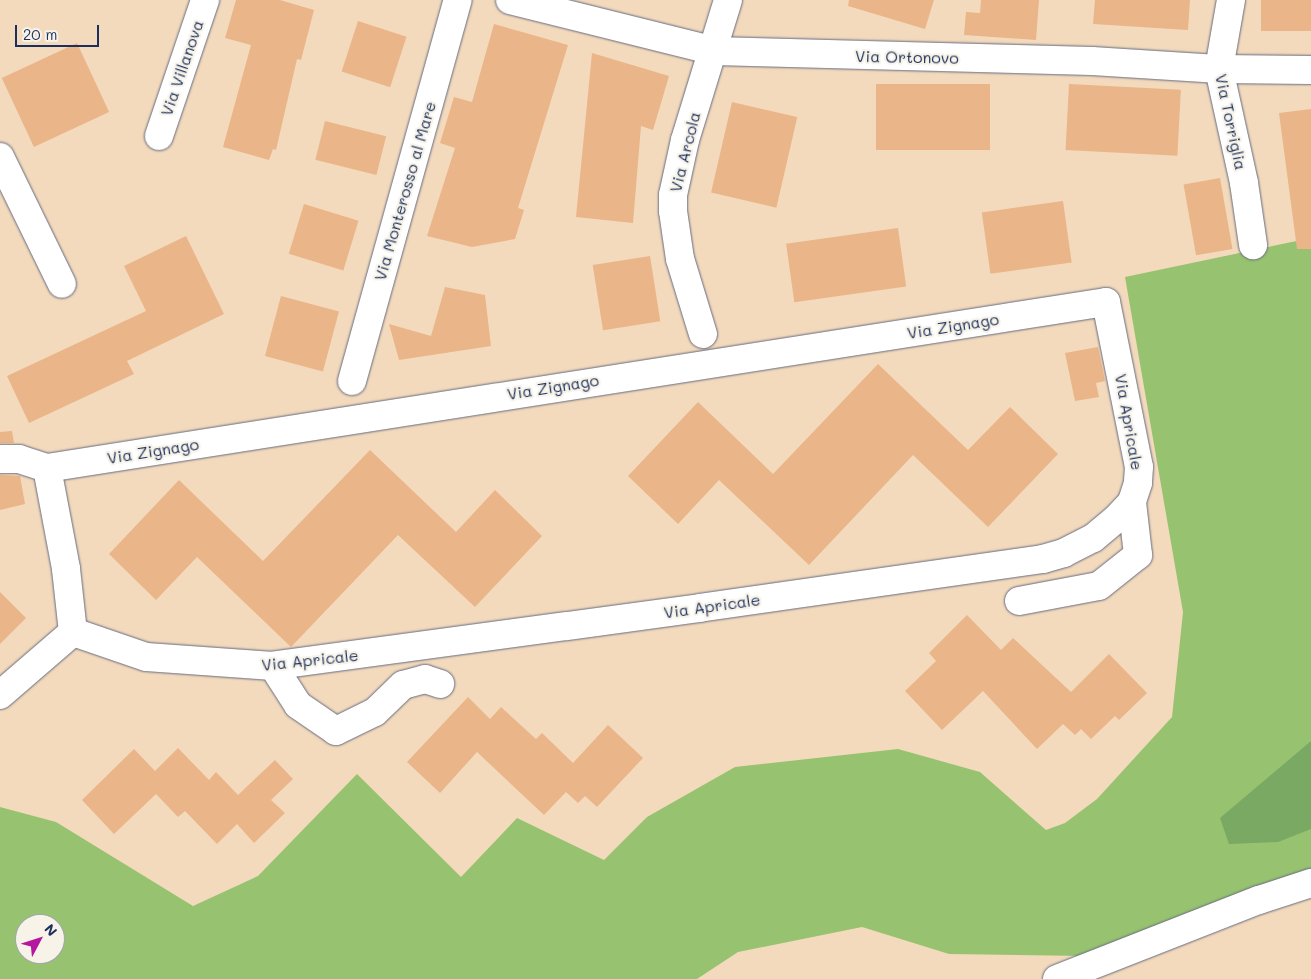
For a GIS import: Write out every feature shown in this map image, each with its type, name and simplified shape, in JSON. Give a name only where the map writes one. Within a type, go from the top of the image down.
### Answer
[{"type":"street","name":"Via Villanova","points":[[159,136],[205,0]]},
{"type":"street","name":"Via Monterosso al Mare","points":[[352,381],[458,0]]},
{"type":"street","name":"Via Ortonovo","points":[[510,0],[714,51],[1092,61],[1219,69],[1311,70]]},
{"type":"street","name":"Via Arcola","points":[[703,334],[680,259],[672,211],[679,162],[728,0]]},
{"type":"street","name":"Via Torriglia","points":[[1231,0],[1219,69],[1244,183],[1253,245]]},
{"type":"street","points":[[0,158],[62,284]]},
{"type":"street","name":"Via Zignago","points":[[0,459],[19,459],[47,468],[1106,302]]},
{"type":"street","name":"Via Apricale","points":[[73,632],[146,658],[273,666],[1043,559],[1073,549],[1093,538],[1132,502],[1138,484],[1139,467],[1106,302]]},
{"type":"street","points":[[0,695],[73,632],[66,569],[47,468]]},
{"type":"street","points":[[1018,601],[1100,586],[1138,555],[1132,502]]},
{"type":"street","points":[[273,666],[298,705],[336,732],[375,712],[403,685],[425,679],[440,684]]},
{"type":"street","points":[[1057,979],[1259,900],[1311,883]]},
{"type":"green space","points":[[1311,238],[1311,877],[1085,956],[949,954],[862,927],[738,952],[697,979],[0,979],[0,807],[56,822],[193,906],[258,876],[357,774],[461,877],[517,818],[604,860],[647,817],[735,767],[898,749],[980,772],[1046,830],[1065,823],[1097,799],[1172,717],[1183,612],[1125,277]]},
{"type":"green space","points":[[1311,741],[1311,829],[1278,842],[1229,844],[1220,818]]},
{"type":"building","points":[[236,0],[280,0],[314,10],[301,60],[297,59],[276,150],[273,149],[269,160],[223,147],[251,45],[225,38]]},
{"type":"building","points":[[849,0],[934,0],[925,29],[848,6]]},
{"type":"building","points":[[981,0],[1039,0],[1036,40],[964,35],[966,12],[980,13]]},
{"type":"building","points":[[1095,0],[1190,0],[1188,30],[1093,24]]},
{"type":"building","points":[[1261,0],[1311,0],[1311,31],[1261,31]]},
{"type":"building","points":[[358,21],[407,37],[390,87],[342,71]]},
{"type":"building","points":[[494,24],[568,45],[518,208],[524,210],[515,239],[472,247],[427,236],[455,148],[440,143],[454,97],[472,102]]},
{"type":"building","points":[[77,43],[109,112],[34,147],[2,78]]},
{"type":"building","points":[[592,53],[669,76],[653,130],[641,126],[633,223],[576,217]]},
{"type":"building","points":[[876,84],[990,84],[990,150],[876,150]]},
{"type":"building","points":[[1069,84],[1181,90],[1177,156],[1066,150]]},
{"type":"building","points":[[732,102],[797,117],[776,208],[711,193]]},
{"type":"building","points":[[1311,109],[1311,249],[1297,249],[1279,113]]},
{"type":"building","points":[[325,121],[386,136],[376,175],[315,160]]},
{"type":"building","points":[[1220,178],[1233,249],[1196,255],[1184,184]]},
{"type":"building","points":[[1063,201],[1072,262],[990,274],[982,212]]},
{"type":"building","points":[[304,204],[359,221],[343,270],[289,254]]},
{"type":"building","points":[[898,228],[906,286],[794,302],[786,244]]},
{"type":"building","points":[[186,236],[224,314],[127,361],[134,374],[29,423],[7,376],[146,311],[124,266]]},
{"type":"building","points":[[650,256],[660,321],[603,330],[593,265]]},
{"type":"building","points":[[445,287],[485,295],[491,346],[399,360],[389,324],[431,336]]},
{"type":"building","points":[[281,296],[339,312],[323,371],[265,356]]},
{"type":"building","points":[[1098,347],[1105,381],[1096,383],[1099,397],[1075,401],[1065,353]]},
{"type":"building","points":[[878,364],[968,450],[1010,407],[1058,454],[988,527],[913,455],[809,565],[719,480],[678,524],[628,476],[698,402],[773,474]]},
{"type":"building","points":[[12,431],[14,443],[0,443],[0,432]]},
{"type":"building","points":[[370,450],[456,532],[495,490],[542,536],[475,607],[398,535],[291,647],[197,557],[156,600],[109,554],[179,480],[263,561]]},
{"type":"building","points":[[0,475],[20,476],[25,504],[0,510]]},
{"type":"building","points":[[0,592],[26,618],[0,644]]},
{"type":"building","points":[[967,615],[1001,650],[1013,638],[1071,692],[1109,654],[1147,693],[1119,720],[1115,716],[1091,739],[1081,729],[1075,735],[1063,724],[1037,749],[983,691],[942,730],[905,691],[936,661],[929,653]]},
{"type":"building","points":[[468,697],[490,719],[501,707],[536,739],[542,733],[573,763],[608,725],[643,758],[597,807],[585,796],[578,803],[566,792],[544,815],[477,752],[440,793],[407,762]]},
{"type":"building","points":[[178,748],[209,780],[216,772],[238,795],[275,760],[293,779],[271,800],[285,813],[254,843],[237,824],[217,844],[185,811],[178,817],[156,794],[114,834],[82,800],[134,749],[155,771]]}]
